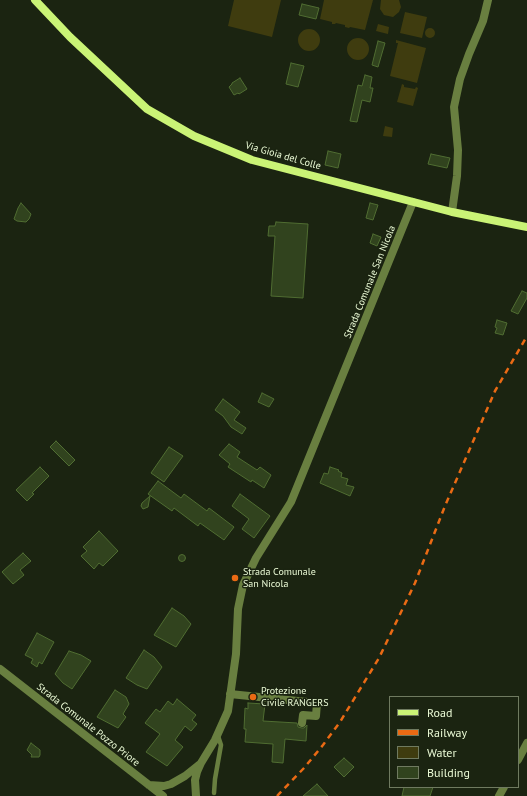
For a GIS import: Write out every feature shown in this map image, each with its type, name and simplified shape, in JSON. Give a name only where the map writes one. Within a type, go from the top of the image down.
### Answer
[{"type":"main road","name":"Via Gioia del Colle","points":[[35,0],[70,37],[147,109],[194,136],[252,160],[452,212],[527,227]]},
{"type":"street","points":[[452,212],[457,176],[458,150],[455,105],[462,73],[468,54],[483,21],[488,0]]},
{"type":"street","name":"Strada Comunale San Nicola","points":[[201,763],[217,736],[228,711],[236,654],[238,609],[243,585],[256,558],[291,502],[413,202]]},
{"type":"street","name":"Strada Comunale Pozzo Priore","points":[[0,669],[163,796]]},
{"type":"street","points":[[230,694],[317,702],[316,716],[303,714],[302,723]]},
{"type":"street","points":[[519,758],[527,743]]},
{"type":"street","points":[[149,785],[164,786],[171,784],[185,776],[201,763]]},
{"type":"street","points":[[196,796],[195,780],[201,763]]},
{"type":"lane","points":[[214,793],[215,779],[222,746],[217,736]]},
{"type":"water","points":[[234,0],[281,0],[272,37],[228,26]]},
{"type":"water","points":[[324,0],[373,0],[365,30],[349,28],[345,27],[345,25],[336,23],[332,24],[332,22],[320,19]]},
{"type":"water","points":[[381,0],[399,0],[401,7],[399,12],[393,17],[384,15],[380,9]]},
{"type":"water","points":[[405,12],[427,17],[422,38],[400,33]]},
{"type":"water","points":[[378,24],[389,27],[388,34],[376,31]]},
{"type":"water","points":[[428,28],[432,28],[434,29],[434,37],[428,38],[425,35],[425,31]]},
{"type":"water","points":[[309,29],[317,32],[320,40],[317,48],[309,51],[301,48],[298,40],[301,32]]},
{"type":"water","points":[[358,38],[366,41],[369,49],[366,57],[358,60],[350,57],[347,49],[350,41]]},
{"type":"water","points":[[396,40],[426,48],[417,83],[390,76],[398,43],[396,43]]},
{"type":"water","points":[[402,84],[404,87],[415,89],[416,87],[418,88],[413,106],[397,102]]},
{"type":"water","points":[[385,126],[393,128],[392,137],[383,136]]},
{"type":"building","points":[[302,4],[319,8],[316,19],[299,15]]},
{"type":"building","points":[[378,41],[385,43],[378,67],[372,65]]},
{"type":"building","points":[[291,63],[304,66],[298,87],[286,84]]},
{"type":"building","points":[[365,75],[372,77],[370,88],[373,88],[370,102],[362,100],[357,122],[350,121],[358,85],[362,86]]},
{"type":"building","points":[[240,78],[247,89],[234,95],[229,87]]},
{"type":"building","points":[[328,151],[341,154],[338,168],[325,165]]},
{"type":"building","points":[[431,154],[450,158],[447,168],[428,164]]},
{"type":"building","points":[[21,203],[31,214],[26,222],[17,221],[14,219]]},
{"type":"building","points":[[370,203],[378,205],[373,220],[366,218]]},
{"type":"building","points":[[276,222],[308,224],[303,298],[271,296],[275,236],[268,236],[269,226],[275,226]]},
{"type":"building","points":[[373,234],[381,237],[377,246],[370,243]]},
{"type":"building","points":[[522,291],[527,293],[527,298],[518,314],[511,311]]},
{"type":"building","points":[[497,320],[507,323],[503,335],[495,333],[497,328],[495,327]]},
{"type":"building","points":[[262,393],[274,399],[269,407],[258,402]]},
{"type":"building","points":[[223,399],[240,412],[234,420],[246,428],[242,434],[231,427],[223,416],[215,410]]},
{"type":"building","points":[[56,441],[75,460],[69,466],[50,447]]},
{"type":"building","points":[[229,444],[240,452],[237,457],[257,470],[260,467],[271,475],[264,488],[252,480],[251,482],[228,467],[230,464],[219,455]]},
{"type":"building","points":[[169,447],[183,456],[164,482],[151,473]]},
{"type":"building","points":[[40,467],[49,476],[32,493],[34,494],[27,501],[16,490]]},
{"type":"building","points":[[330,467],[339,470],[338,471],[342,473],[341,477],[348,479],[346,485],[354,487],[350,496],[320,483],[324,473],[328,474]]},
{"type":"building","points":[[158,481],[181,498],[184,494],[207,511],[209,508],[234,527],[224,540],[200,523],[198,526],[174,508],[172,511],[148,494]]},
{"type":"building","points":[[240,494],[270,516],[254,538],[242,529],[249,519],[232,506]]},
{"type":"building","points":[[150,496],[148,507],[143,509],[141,506],[142,503]]},
{"type":"building","points":[[99,531],[118,551],[103,566],[99,563],[94,569],[81,556],[87,551],[83,547]]},
{"type":"building","points":[[23,553],[31,561],[20,570],[24,575],[13,584],[2,572]]},
{"type":"building","points":[[182,554],[185,555],[185,561],[182,562],[179,561],[178,558],[179,555]]},
{"type":"building","points":[[172,608],[184,616],[191,624],[176,647],[154,635]]},
{"type":"building","points":[[37,633],[54,642],[42,664],[39,662],[37,667],[31,663],[33,659],[25,655]]},
{"type":"building","points":[[144,650],[154,657],[162,667],[147,689],[126,678]]},
{"type":"building","points":[[69,651],[81,655],[91,661],[72,689],[63,683],[55,674]]},
{"type":"building","points":[[115,690],[126,697],[129,704],[123,714],[126,717],[118,728],[97,717]]},
{"type":"building","points":[[177,699],[196,715],[192,720],[197,724],[191,731],[185,726],[175,740],[183,747],[167,766],[146,752],[160,734],[145,723],[156,709],[160,712],[168,701],[173,705]]},
{"type":"building","points":[[248,703],[265,704],[263,721],[297,723],[298,727],[302,728],[307,725],[306,741],[285,739],[283,763],[272,762],[273,744],[245,742],[245,708],[248,709]]},
{"type":"building","points":[[31,743],[40,750],[39,757],[31,757],[32,755],[27,750]]},
{"type":"building","points":[[344,758],[354,767],[344,777],[334,767]]},
{"type":"building","points":[[317,784],[328,796],[303,796]]},
{"type":"building","points":[[404,788],[433,788],[430,796],[402,796]]},
{"type":"railway","points":[[277,796],[304,768],[323,745],[340,722],[379,658],[415,583],[445,506],[495,391],[527,336]]},
{"type":"place","name":"Strada Comunale San Nicola","points":[[235,578]]},
{"type":"place","name":"Protezione Civile RANGERS","points":[[253,697]]}]
